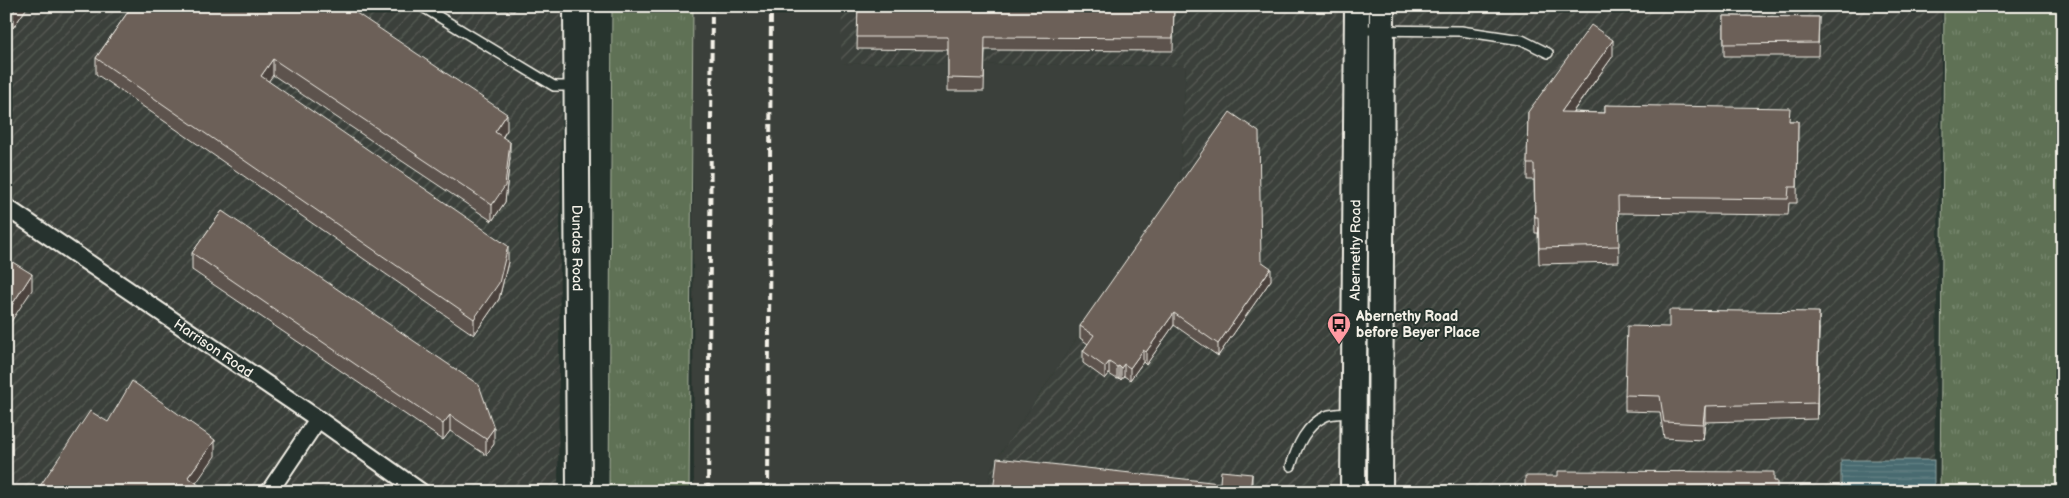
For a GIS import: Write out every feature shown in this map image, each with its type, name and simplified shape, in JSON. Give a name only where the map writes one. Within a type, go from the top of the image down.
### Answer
[{"type":"main road","name":"Dundas Road","points":[[576,6],[579,492]]},
{"type":"main road","name":"Abernethy Road","points":[[1353,492],[1357,6]]},
{"type":"main road","name":"Abernethy Road","points":[[1380,492],[1382,6]]},
{"type":"main road","points":[[1354,459],[1380,460]]},
{"type":"street","name":"Harrison Road","points":[[6,207],[318,419],[421,492]]},
{"type":"street","points":[[268,492],[318,419]]},
{"type":"lane","points":[[421,6],[554,86],[577,86]]},
{"type":"lane","points":[[1357,30],[1461,31],[1522,40],[1548,53]]},
{"type":"lane","points":[[1291,466],[1297,446],[1310,428],[1327,415],[1354,413]]},
{"type":"shaded area","points":[[6,6],[562,6],[558,492],[6,492]]},
{"type":"shaded area","points":[[692,6],[842,6],[842,63],[1186,66],[1180,182],[991,468],[988,492],[694,492]]},
{"type":"shaded area","points":[[842,6],[1942,6],[1934,460],[1842,460],[1841,492],[988,492],[991,468],[1180,182],[1186,66],[841,63]]},
{"type":"green space","points":[[612,6],[693,6],[689,492],[609,492]]},
{"type":"green space","points":[[1944,6],[2063,6],[2063,492],[1940,492]]},
{"type":"water","points":[[1841,460],[1934,460],[1934,492],[1841,492]]},
{"type":"building","points":[[6,6],[17,6],[13,12],[6,8]]},
{"type":"building","points":[[132,6],[346,6],[507,114],[495,132],[510,142],[505,186],[492,205],[273,59],[261,76],[508,246],[499,283],[474,319],[96,58]]},
{"type":"building","points":[[858,6],[1174,6],[1173,38],[985,37],[984,79],[948,78],[948,37],[857,37]]},
{"type":"building","points":[[1724,16],[1819,17],[1818,43],[1724,44]]},
{"type":"building","points":[[1591,25],[1613,40],[1561,112],[1605,113],[1605,105],[1790,108],[1789,121],[1798,121],[1797,187],[1789,187],[1788,199],[1618,197],[1619,246],[1539,248],[1538,217],[1535,217],[1534,164],[1527,164],[1528,112]]},
{"type":"building","points":[[1230,112],[1259,132],[1261,261],[1271,268],[1218,344],[1174,313],[1146,352],[1143,350],[1130,368],[1124,364],[1121,368],[1117,367],[1109,362],[1105,367],[1083,351],[1094,335],[1080,326]]},
{"type":"building","points":[[222,211],[479,385],[494,428],[486,439],[450,415],[443,424],[192,253]]},
{"type":"building","points":[[6,258],[32,274],[6,314]]},
{"type":"building","points":[[1669,310],[1819,312],[1817,403],[1705,406],[1703,424],[1664,422],[1660,396],[1625,395],[1627,326],[1669,327]]},
{"type":"building","points":[[132,381],[215,440],[188,477],[200,486],[196,492],[36,492],[90,411],[108,422]]},
{"type":"building","points":[[997,458],[1220,483],[1221,471],[1252,474],[1250,492],[993,492]]},
{"type":"building","points":[[1558,471],[1774,472],[1774,481],[1777,481],[1777,492],[1525,492],[1525,476],[1558,476]]},
{"type":"railway","points":[[708,492],[712,6]]},
{"type":"railway","points":[[768,492],[771,6]]},
{"type":"place","name":"Abernethy Road before Beyer Place","points":[[1339,345]]}]
